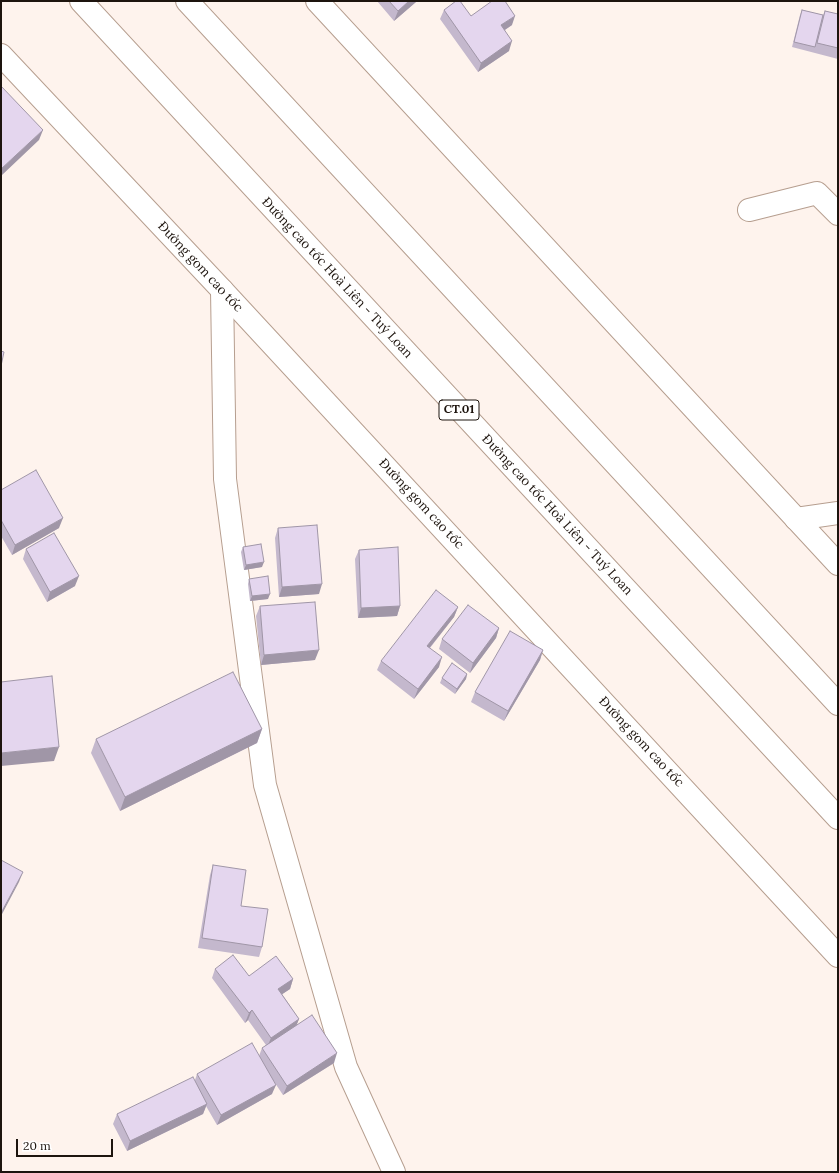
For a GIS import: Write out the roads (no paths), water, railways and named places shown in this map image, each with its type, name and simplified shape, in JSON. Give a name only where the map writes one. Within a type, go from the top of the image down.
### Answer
[{"type":"main road","name":"Đường cao tốc Hoà Liên - Tuý Loan","points":[[81,1],[838,818]]},
{"type":"main road","points":[[187,1],[838,704]]},
{"type":"main road","points":[[316,1],[838,564]]},
{"type":"main road","name":"Đường gom cao tốc","points":[[1,55],[222,290],[838,956]]},
{"type":"main road","points":[[749,210],[817,193],[838,214]]},
{"type":"main road","points":[[222,290],[225,479],[265,785],[346,1067],[394,1172]]},
{"type":"main road","points":[[796,519],[838,512]]}]
